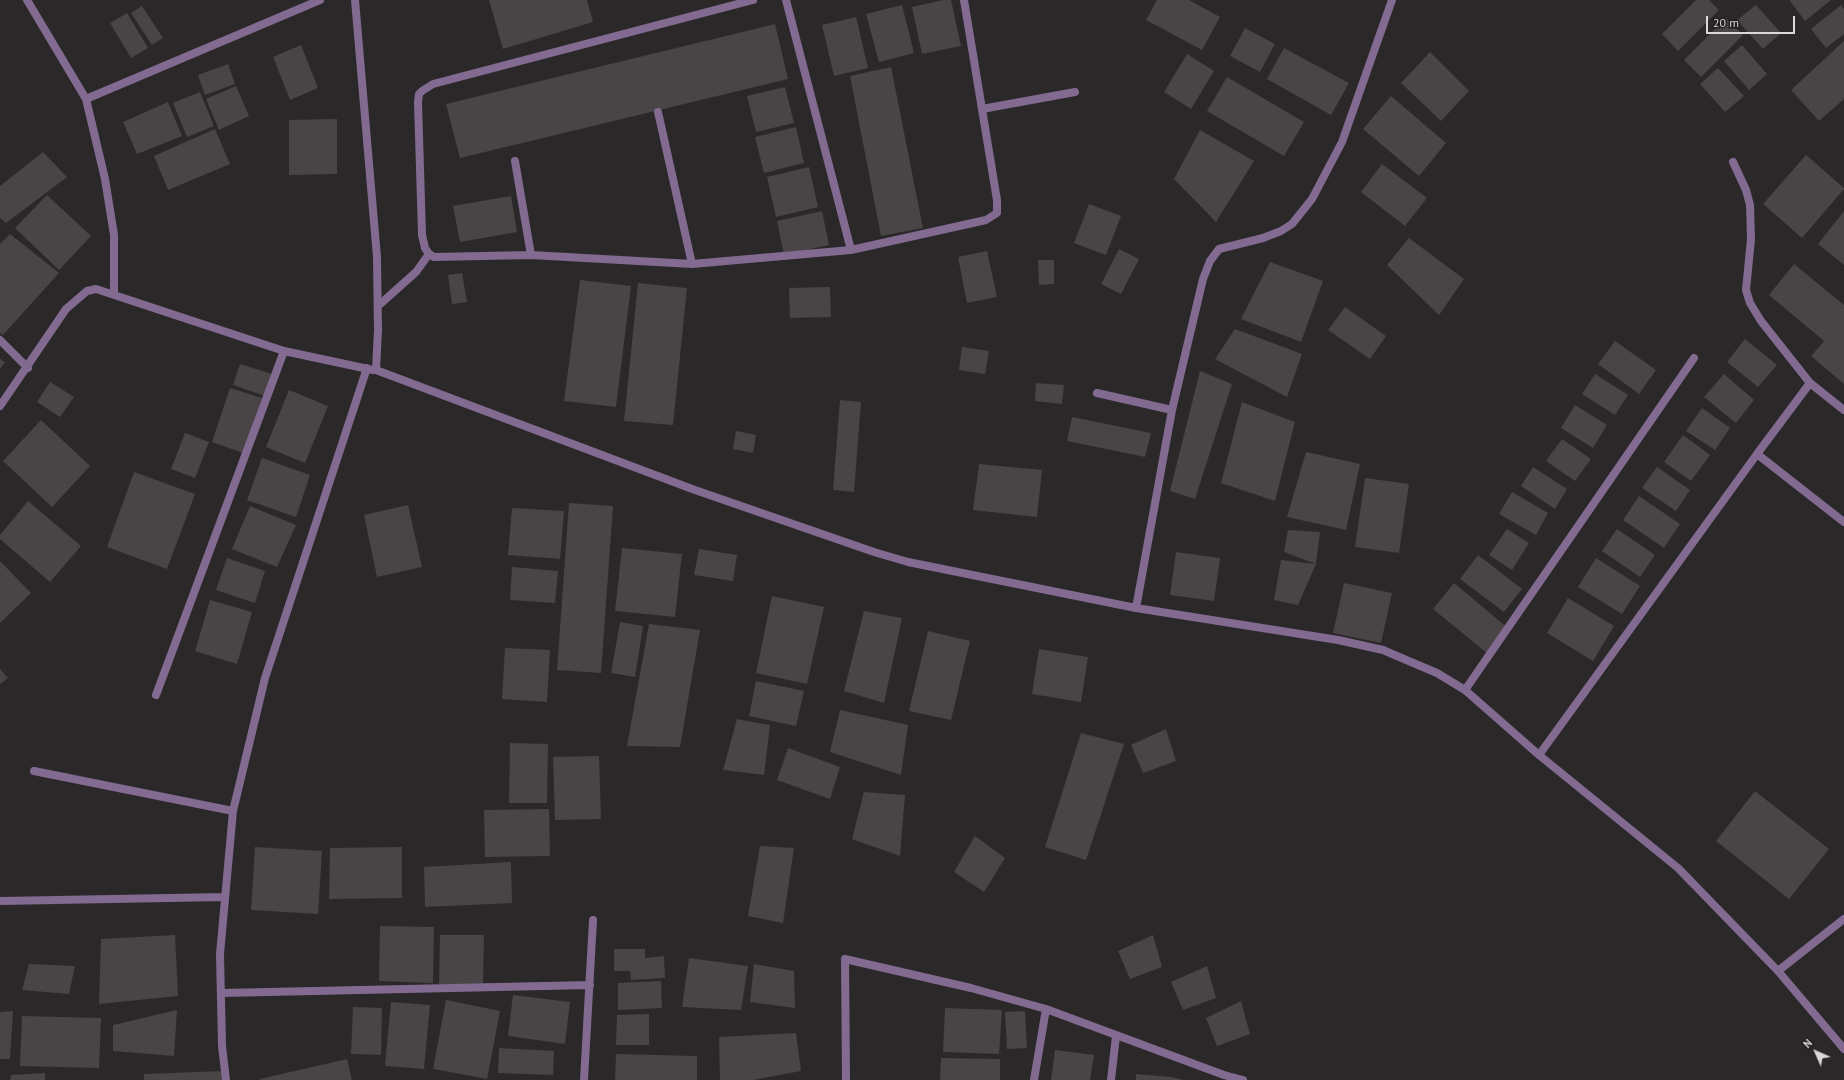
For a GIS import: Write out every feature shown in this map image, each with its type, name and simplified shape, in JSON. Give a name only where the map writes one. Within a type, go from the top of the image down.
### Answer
[{"type":"street","points":[[27,0],[86,99],[105,179],[114,235],[114,294]]},
{"type":"street","points":[[86,99],[320,0]]},
{"type":"street","points":[[226,1080],[222,1046],[220,954],[233,811],[265,678],[372,369],[378,330],[377,257],[355,0]]},
{"type":"street","points":[[753,0],[433,84],[422,91],[419,94],[418,102],[422,235],[428,254],[434,257],[531,255],[692,264],[851,250],[986,220],[995,215],[997,200],[964,0]]},
{"type":"street","points":[[786,0],[851,250]]},
{"type":"street","points":[[1136,608],[1172,410],[1202,279],[1215,252],[1224,247],[1263,238],[1281,231],[1292,224],[1312,199],[1342,142],[1392,0]]},
{"type":"street","points":[[982,109],[1075,92]]},
{"type":"street","points":[[658,112],[692,264]]},
{"type":"street","points":[[516,161],[531,255]]},
{"type":"street","points":[[1733,162],[1746,190],[1750,205],[1751,239],[1746,290],[1750,303],[1761,321],[1810,383],[1844,410]]},
{"type":"street","points":[[378,306],[416,272],[428,254]]},
{"type":"street","points":[[0,406],[28,368],[66,309],[86,291],[96,289],[284,351],[372,369],[695,490],[874,552],[922,565],[1136,608],[1338,640],[1383,650],[1437,673],[1465,690],[1539,755],[1678,868],[1778,971],[1844,1049]]},
{"type":"street","points":[[0,340],[28,368]]},
{"type":"street","points":[[156,695],[284,351]]},
{"type":"street","points":[[1465,690],[1694,358]]},
{"type":"street","points":[[1539,755],[1810,383]]},
{"type":"street","points":[[1097,393],[1172,410]]},
{"type":"street","points":[[1757,454],[1844,522]]},
{"type":"street","points":[[34,771],[233,811]]},
{"type":"street","points":[[0,901],[225,897]]},
{"type":"street","points":[[1778,971],[1844,919]]},
{"type":"street","points":[[584,1080],[593,920]]},
{"type":"street","points":[[846,1080],[845,959],[972,988],[1046,1009],[1224,1078],[1243,1080]]},
{"type":"street","points":[[222,993],[590,985]]},
{"type":"street","points":[[1034,1080],[1046,1009]]},
{"type":"street","points":[[1111,1080],[1116,1036]]},
{"type":"building","points":[[489,0],[587,0],[593,22],[503,49]]},
{"type":"building","points":[[943,0],[951,0],[961,46],[922,54],[912,7]]},
{"type":"building","points":[[1157,0],[1189,0],[1220,17],[1202,50],[1146,20]]},
{"type":"building","points":[[1696,0],[1709,0],[1719,10],[1678,51],[1662,34]]},
{"type":"building","points":[[1831,0],[1805,21],[1790,1]]},
{"type":"building","points":[[902,5],[914,53],[879,62],[866,14]]},
{"type":"building","points":[[1756,5],[1781,33],[1763,49],[1737,20]]},
{"type":"building","points":[[1841,5],[1844,9],[1844,34],[1826,48],[1811,29]]},
{"type":"building","points":[[142,6],[163,38],[152,45],[131,13]]},
{"type":"building","points":[[127,13],[148,48],[131,58],[110,23]]},
{"type":"building","points":[[856,17],[868,68],[834,76],[822,25]]},
{"type":"building","points":[[1726,18],[1743,35],[1701,77],[1684,60]]},
{"type":"building","points":[[775,24],[788,79],[460,158],[446,104]]},
{"type":"building","points":[[1245,28],[1275,44],[1260,72],[1230,56]]},
{"type":"building","points":[[1844,41],[1844,99],[1819,121],[1791,90]]},
{"type":"building","points":[[301,45],[318,88],[290,100],[273,57]]},
{"type":"building","points":[[1742,45],[1767,74],[1749,90],[1724,61]]},
{"type":"building","points":[[1284,48],[1349,83],[1331,115],[1267,79]]},
{"type":"building","points":[[1430,52],[1469,91],[1441,121],[1401,83]]},
{"type":"building","points":[[1187,54],[1214,71],[1191,109],[1164,92]]},
{"type":"building","points":[[228,64],[235,84],[205,95],[198,75]]},
{"type":"building","points":[[891,67],[923,228],[881,236],[850,76]]},
{"type":"building","points":[[1718,68],[1744,96],[1725,112],[1700,84]]},
{"type":"building","points":[[1227,77],[1304,122],[1284,156],[1207,111]]},
{"type":"building","points":[[236,86],[249,116],[219,130],[206,99]]},
{"type":"building","points":[[785,87],[794,123],[756,132],[747,96]]},
{"type":"building","points":[[200,92],[214,126],[187,137],[173,103]]},
{"type":"building","points":[[1391,96],[1446,143],[1419,176],[1363,129]]},
{"type":"building","points":[[168,102],[182,136],[137,154],[123,122]]},
{"type":"building","points":[[337,119],[337,174],[289,175],[289,120]]},
{"type":"building","points":[[796,127],[804,163],[764,173],[755,137]]},
{"type":"building","points":[[215,129],[230,164],[168,190],[154,156]]},
{"type":"building","points":[[1200,130],[1254,161],[1216,222],[1174,179]]},
{"type":"building","points":[[43,152],[67,177],[6,223],[0,218],[0,186]]},
{"type":"building","points":[[1806,155],[1844,189],[1802,238],[1763,204]]},
{"type":"building","points":[[1382,164],[1427,198],[1405,226],[1361,192]]},
{"type":"building","points":[[809,167],[818,207],[776,217],[767,177]]},
{"type":"building","points":[[47,195],[91,236],[59,270],[15,228]]},
{"type":"building","points":[[511,196],[517,232],[460,242],[453,206]]},
{"type":"building","points":[[1089,204],[1121,216],[1106,255],[1074,243]]},
{"type":"building","points":[[822,211],[829,245],[784,255],[777,221]]},
{"type":"building","points":[[1844,211],[1844,265],[1818,244]]},
{"type":"building","points":[[10,234],[59,273],[3,335],[0,333],[0,244]]},
{"type":"building","points":[[1409,238],[1464,279],[1439,315],[1387,265]]},
{"type":"building","points":[[1119,249],[1139,259],[1121,294],[1101,284]]},
{"type":"building","points":[[987,251],[997,297],[967,303],[958,257]]},
{"type":"building","points":[[1038,260],[1054,260],[1054,284],[1039,285]]},
{"type":"building","points":[[1270,262],[1323,281],[1301,342],[1241,319]]},
{"type":"building","points":[[1794,264],[1844,305],[1844,384],[1811,356],[1824,341],[1769,295]]},
{"type":"building","points":[[462,273],[467,302],[452,304],[448,275]]},
{"type":"building","points":[[580,280],[631,286],[616,407],[564,401]]},
{"type":"building","points":[[638,283],[687,288],[673,425],[624,421]]},
{"type":"building","points":[[830,287],[831,317],[790,318],[789,288]]},
{"type":"building","points":[[1345,307],[1386,336],[1370,359],[1328,330]]},
{"type":"building","points":[[1235,329],[1302,354],[1287,397],[1215,359]]},
{"type":"building","points":[[1745,339],[1777,365],[1758,387],[1727,362]]},
{"type":"building","points":[[1615,341],[1656,370],[1639,394],[1598,364]]},
{"type":"building","points":[[962,347],[989,351],[985,374],[959,370]]},
{"type":"building","points":[[0,359],[5,362],[0,369]]},
{"type":"building","points":[[240,364],[272,374],[265,396],[233,385]]},
{"type":"building","points":[[1200,371],[1232,384],[1195,499],[1170,491]]},
{"type":"building","points":[[1595,374],[1628,395],[1615,415],[1582,394]]},
{"type":"building","points":[[1724,374],[1754,400],[1736,423],[1704,397]]},
{"type":"building","points":[[50,382],[74,397],[60,417],[37,402]]},
{"type":"building","points":[[1036,383],[1064,385],[1062,404],[1035,401]]},
{"type":"building","points":[[230,388],[262,398],[243,453],[212,442]]},
{"type":"building","points":[[289,390],[328,406],[305,463],[266,447]]},
{"type":"building","points":[[840,400],[861,402],[854,492],[833,490]]},
{"type":"building","points":[[1242,402],[1295,422],[1275,501],[1221,483]]},
{"type":"building","points":[[1575,405],[1607,425],[1593,448],[1561,428]]},
{"type":"building","points":[[1702,408],[1730,428],[1715,450],[1686,431]]},
{"type":"building","points":[[1072,417],[1151,433],[1145,457],[1067,441]]},
{"type":"building","points":[[41,420],[90,466],[52,507],[3,461]]},
{"type":"building","points":[[736,431],[756,435],[753,453],[733,449]]},
{"type":"building","points":[[185,433],[209,442],[195,478],[171,469]]},
{"type":"building","points":[[1683,435],[1710,455],[1691,481],[1664,462]]},
{"type":"building","points":[[1562,439],[1591,459],[1575,481],[1546,461]]},
{"type":"building","points":[[1306,452],[1360,464],[1346,530],[1287,517]]},
{"type":"building","points":[[262,458],[310,475],[296,517],[247,500]]},
{"type":"building","points":[[979,464],[1042,470],[1037,517],[973,510]]},
{"type":"building","points":[[1533,467],[1567,489],[1555,509],[1521,486]]},
{"type":"building","points":[[1657,467],[1690,490],[1676,511],[1642,488]]},
{"type":"building","points":[[134,472],[195,494],[167,569],[107,547]]},
{"type":"building","points":[[1365,478],[1409,484],[1399,553],[1355,547]]},
{"type":"building","points":[[1512,492],[1548,513],[1536,535],[1499,514]]},
{"type":"building","points":[[1639,496],[1680,524],[1664,548],[1623,520]]},
{"type":"building","points":[[28,501],[81,546],[50,582],[0,539],[0,535]]},
{"type":"building","points":[[569,503],[613,506],[601,673],[557,670]]},
{"type":"building","points":[[408,505],[422,567],[377,577],[364,515]]},
{"type":"building","points":[[250,506],[296,525],[277,567],[232,549]]},
{"type":"building","points":[[512,508],[564,511],[560,559],[508,555]]},
{"type":"building","points":[[1507,529],[1529,543],[1512,570],[1489,555]]},
{"type":"building","points":[[1617,529],[1655,555],[1640,577],[1602,551]]},
{"type":"building","points":[[1288,530],[1320,532],[1316,564],[1284,552]]},
{"type":"building","points":[[622,548],[682,554],[675,617],[615,611]]},
{"type":"building","points":[[699,549],[737,555],[733,581],[694,575]]},
{"type":"building","points":[[1176,552],[1220,558],[1214,601],[1170,595]]},
{"type":"building","points":[[1478,555],[1522,589],[1504,612],[1460,579]]},
{"type":"building","points":[[227,558],[265,571],[255,603],[216,590]]},
{"type":"building","points":[[1596,558],[1640,586],[1622,614],[1578,587]]},
{"type":"building","points":[[1281,560],[1316,564],[1298,605],[1274,600]]},
{"type":"building","points":[[0,561],[31,593],[0,623]]},
{"type":"building","points":[[512,567],[558,571],[555,603],[510,600]]},
{"type":"building","points":[[1344,583],[1392,593],[1381,643],[1333,633]]},
{"type":"building","points":[[1454,583],[1509,629],[1488,654],[1433,609]]},
{"type":"building","points":[[772,596],[824,607],[807,684],[756,673]]},
{"type":"building","points":[[1568,598],[1614,626],[1593,661],[1547,633]]},
{"type":"building","points":[[210,600],[252,612],[237,664],[195,651]]},
{"type":"building","points":[[864,611],[902,618],[884,703],[844,691]]},
{"type":"building","points":[[620,622],[643,626],[635,677],[611,673]]},
{"type":"building","points":[[649,624],[700,630],[680,747],[627,746]]},
{"type":"building","points":[[928,631],[970,641],[951,720],[909,711]]},
{"type":"building","points":[[505,648],[550,650],[547,702],[502,699]]},
{"type":"building","points":[[1039,649],[1088,657],[1081,702],[1032,694]]},
{"type":"building","points":[[0,669],[8,678],[0,684]]},
{"type":"building","points":[[756,681],[804,691],[796,726],[749,716]]},
{"type":"building","points":[[840,710],[908,725],[901,775],[830,752]]},
{"type":"building","points":[[737,719],[770,725],[764,775],[723,770]]},
{"type":"building","points":[[1166,729],[1176,761],[1143,773],[1131,745]]},
{"type":"building","points":[[1081,733],[1124,744],[1086,860],[1045,847]]},
{"type":"building","points":[[510,743],[548,744],[547,803],[509,803]]},
{"type":"building","points":[[788,748],[840,767],[830,799],[777,780]]},
{"type":"building","points":[[599,756],[601,819],[555,820],[553,757]]},
{"type":"building","points":[[1755,791],[1829,849],[1789,899],[1716,841]]},
{"type":"building","points":[[864,792],[905,795],[900,856],[852,839]]},
{"type":"building","points":[[549,809],[550,856],[485,857],[484,810]]},
{"type":"building","points":[[975,836],[1005,858],[984,892],[954,872]]},
{"type":"building","points":[[760,846],[794,848],[783,923],[748,916]]},
{"type":"building","points":[[255,847],[322,851],[318,914],[251,910]]},
{"type":"building","points":[[402,847],[402,898],[329,899],[330,848]]},
{"type":"building","points":[[511,862],[512,903],[425,907],[424,867]]},
{"type":"building","points":[[380,926],[434,927],[433,983],[379,981]]},
{"type":"building","points":[[175,935],[178,996],[99,1004],[101,939]]},
{"type":"building","points":[[440,935],[484,935],[483,984],[439,984]]},
{"type":"building","points":[[1153,935],[1162,967],[1130,979],[1118,951]]},
{"type":"building","points":[[614,949],[645,949],[645,958],[664,956],[665,978],[631,980],[630,971],[614,971]]},
{"type":"building","points":[[689,958],[748,966],[741,1010],[682,1007]]},
{"type":"building","points":[[29,964],[75,966],[69,994],[22,990]]},
{"type":"building","points":[[754,964],[794,971],[795,1008],[750,1002]]},
{"type":"building","points":[[1207,966],[1216,998],[1183,1010],[1171,982]]},
{"type":"building","points":[[661,981],[662,1008],[618,1010],[618,983]]},
{"type":"building","points":[[513,995],[570,1002],[565,1044],[508,1036]]},
{"type":"building","points":[[446,1000],[500,1011],[487,1079],[433,1069]]},
{"type":"building","points":[[1241,1001],[1250,1034],[1217,1046],[1206,1018]]},
{"type":"building","points":[[391,1002],[430,1005],[424,1069],[385,1066]]},
{"type":"building","points":[[353,1007],[382,1008],[381,1055],[351,1054]]},
{"type":"building","points":[[945,1008],[1002,1010],[999,1054],[943,1052]]},
{"type":"building","points":[[177,1010],[174,1056],[113,1051],[113,1025]]},
{"type":"building","points":[[13,1011],[10,1059],[0,1059],[0,1012]]},
{"type":"building","points":[[1025,1011],[1027,1048],[1007,1049],[1005,1012]]},
{"type":"building","points":[[649,1014],[649,1045],[616,1045],[617,1015]]},
{"type":"building","points":[[22,1016],[101,1018],[99,1068],[20,1066]]},
{"type":"building","points":[[796,1033],[801,1071],[753,1080],[720,1080],[719,1037]]},
{"type":"building","points":[[499,1048],[554,1051],[553,1075],[498,1073]]},
{"type":"building","points":[[1055,1050],[1094,1055],[1090,1080],[1051,1080]]},
{"type":"building","points":[[616,1054],[697,1056],[697,1080],[615,1080]]},
{"type":"building","points":[[941,1058],[1000,1059],[1000,1080],[940,1080]]},
{"type":"building","points":[[347,1059],[352,1080],[260,1080],[260,1079]]},
{"type":"building","points":[[224,1071],[224,1080],[144,1080],[144,1074]]},
{"type":"building","points":[[45,1073],[45,1080],[10,1080],[11,1075]]},
{"type":"building","points":[[1136,1074],[1171,1077],[1183,1080],[1136,1080]]}]
